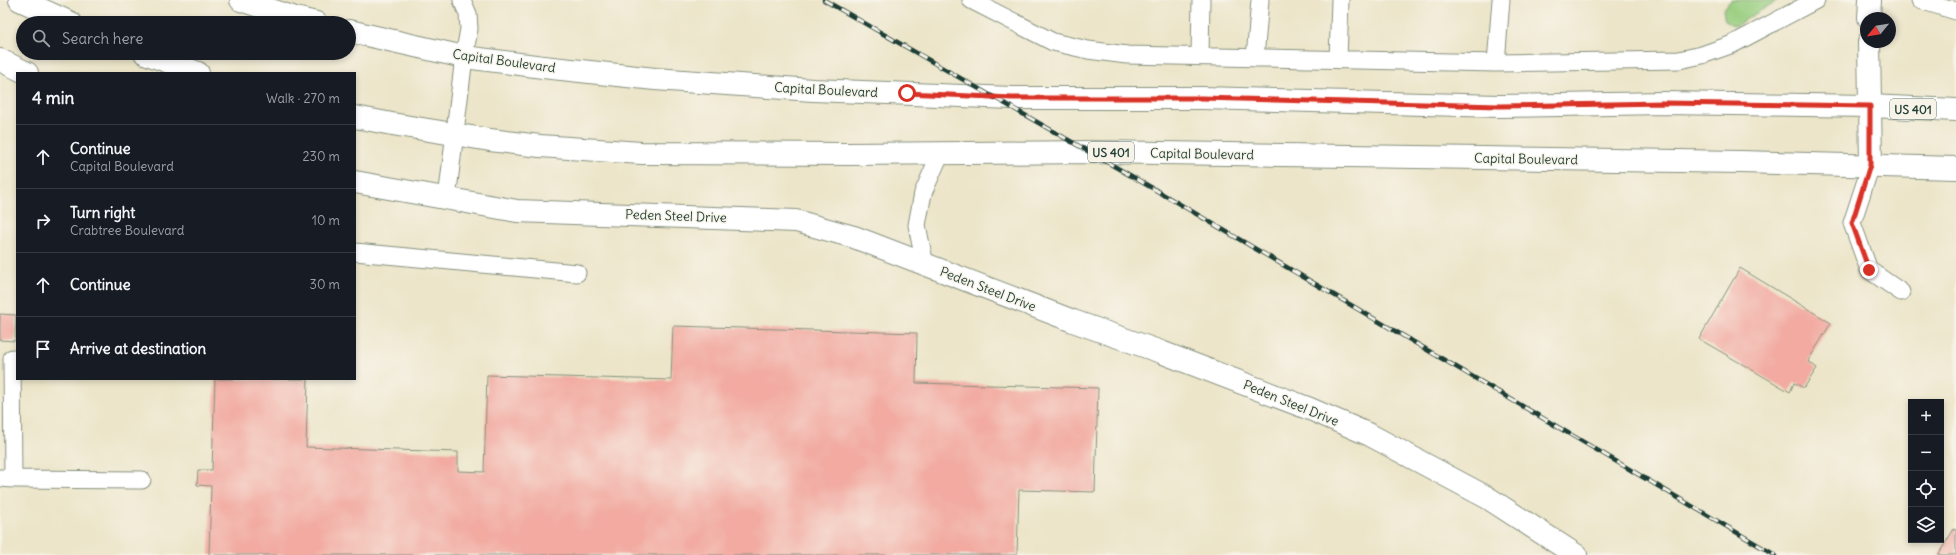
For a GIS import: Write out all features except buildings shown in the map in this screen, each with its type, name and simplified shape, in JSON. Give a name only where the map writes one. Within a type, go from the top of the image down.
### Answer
[{"type":"main road","points":[[20,0],[55,16]]},
{"type":"main road","points":[[241,0],[289,16]]},
{"type":"main road","points":[[1869,12],[1870,0]]},
{"type":"main road","name":"Capital Boulevard","points":[[356,33],[464,56],[655,79],[813,90],[1012,98],[1202,98],[1499,106],[1663,103],[1870,106],[1956,110]]},
{"type":"main road","points":[[1869,48],[1870,165]]},
{"type":"main road","points":[[0,60],[25,72]]},
{"type":"main road","points":[[164,60],[195,72]]},
{"type":"main road","name":"Capital Boulevard","points":[[356,117],[455,134],[540,146],[641,153],[1095,152],[1870,165],[1956,168]]},
{"type":"main road","name":"Peden Steel Drive","points":[[356,182],[517,211],[796,221],[854,237],[1073,321],[1161,352],[1370,435],[1488,498],[1576,555]]},
{"type":"lane","points":[[447,199],[464,56],[469,29],[468,14],[462,0]]},
{"type":"lane","points":[[971,0],[1054,42],[1088,50],[1127,55],[1496,62],[1679,60],[1702,55],[1733,44],[1816,0]]},
{"type":"lane","points":[[1200,57],[1201,0]]},
{"type":"lane","points":[[1255,58],[1260,0]]},
{"type":"lane","points":[[1338,60],[1340,0]]},
{"type":"lane","points":[[1496,62],[1501,0]]},
{"type":"lane","points":[[1920,0],[1956,12]]},
{"type":"lane","points":[[925,265],[917,225],[923,192],[941,152]]},
{"type":"lane","points":[[1870,165],[1852,223],[1869,270],[1901,292]]},
{"type":"lane","points":[[356,252],[577,273]]},
{"type":"lane","points":[[10,358],[6,478],[142,480]]},
{"type":"green space","points":[[1731,0],[1778,0],[1735,26],[1725,21],[1723,10]]},
{"type":"railway","points":[[824,0],[1154,189],[1775,555]]},
{"type":"route","points":[[907,93],[1012,98],[1062,96],[1202,98],[1268,101],[1499,106],[1663,103],[1870,106],[1870,165],[1852,223],[1869,270]]}]
